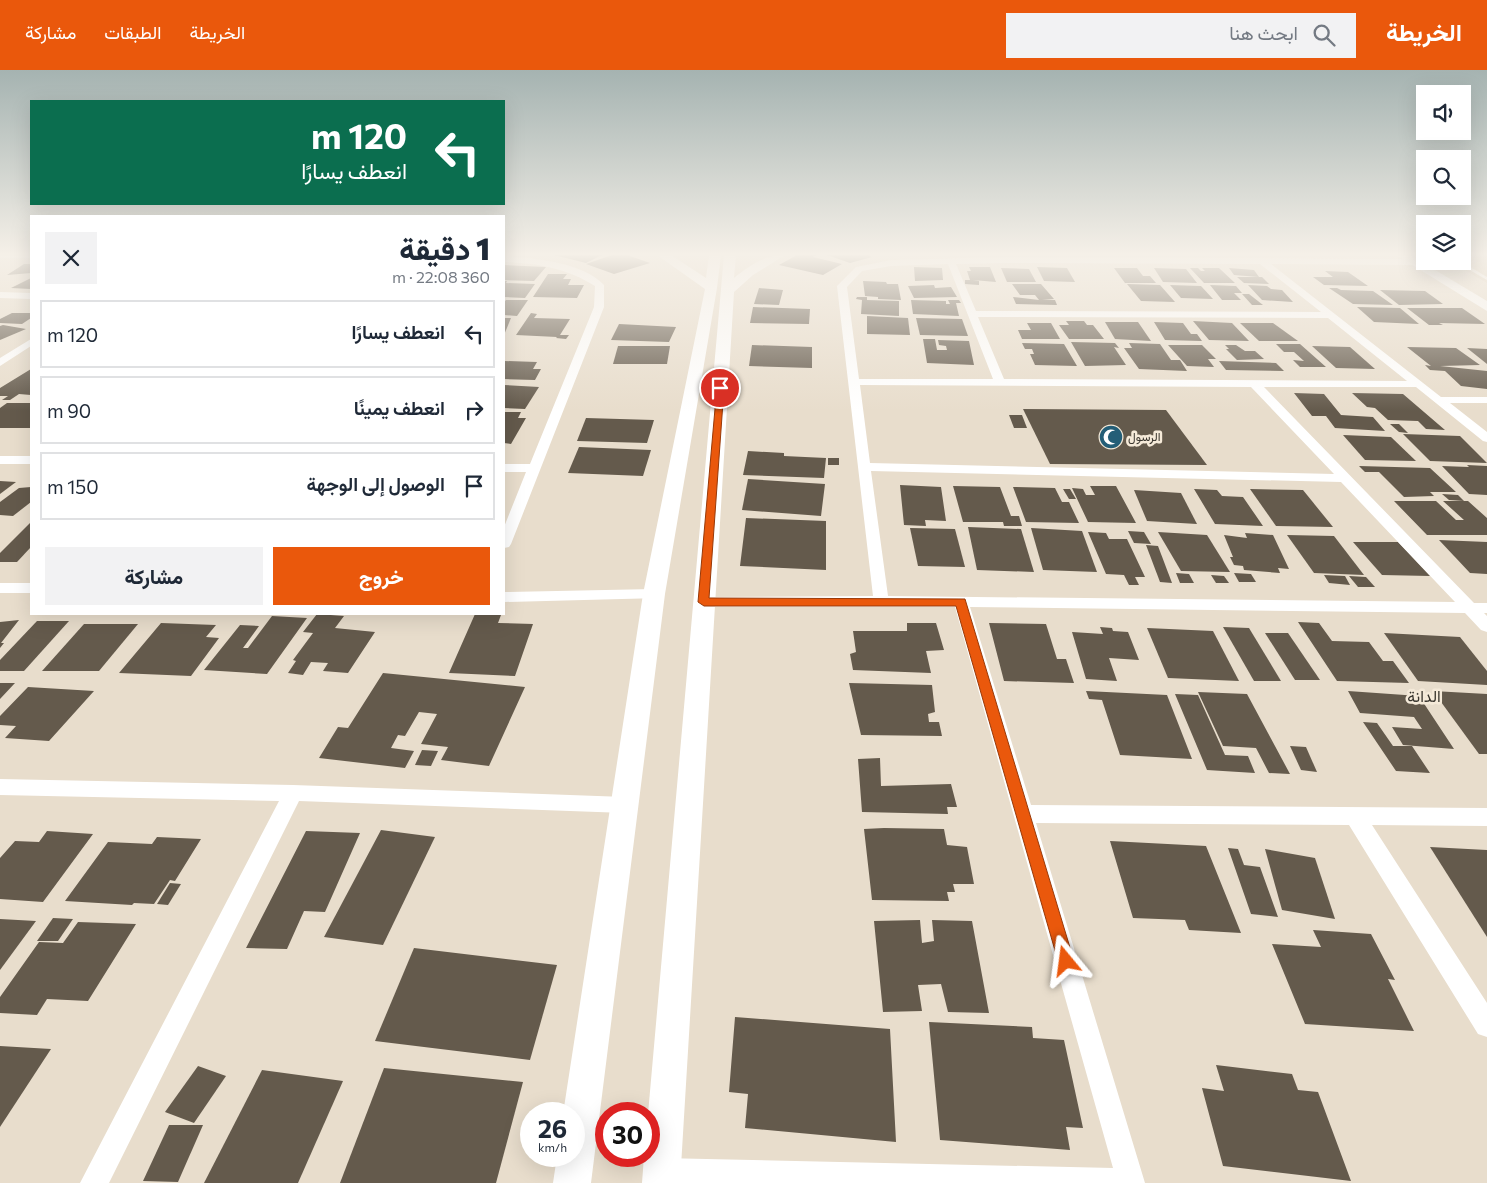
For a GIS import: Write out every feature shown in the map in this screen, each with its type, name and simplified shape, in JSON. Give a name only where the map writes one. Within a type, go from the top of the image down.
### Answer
[{"type":"street","points":[[505,541],[599,307]]},
{"type":"street","points":[[572,1183],[654,594],[715,307]]},
{"type":"street","points":[[718,307],[704,602],[661,1178],[1131,1183],[961,602]]},
{"type":"street","points":[[845,307],[881,601]]},
{"type":"street","points":[[969,307],[1000,382]]},
{"type":"street","points":[[1320,307],[1487,438]]},
{"type":"street","points":[[972,314],[1330,315]]},
{"type":"street","points":[[0,363],[30,343]]},
{"type":"street","points":[[0,351],[18,351]]},
{"type":"street","points":[[854,382],[1418,384]]},
{"type":"street","points":[[1254,383],[1487,626]]},
{"type":"street","points":[[1439,400],[1487,400]]},
{"type":"street","points":[[0,460],[30,460]]},
{"type":"street","points":[[864,467],[1345,478]]},
{"type":"street","points":[[505,468],[534,468]]},
{"type":"street","points":[[0,588],[30,588]]},
{"type":"street","points":[[505,597],[654,594]]},
{"type":"street","points":[[704,602],[881,601],[1487,608]]},
{"type":"street","points":[[0,787],[293,793],[625,805]]},
{"type":"street","points":[[94,1183],[293,793]]},
{"type":"street","points":[[1023,814],[1487,817]]},
{"type":"street","points":[[1355,816],[1487,1025]]},
{"type":"building","points":[[505,307],[523,307],[517,316],[505,315]]},
{"type":"building","points":[[753,307],[810,309],[809,324],[750,323]]},
{"type":"building","points":[[862,307],[899,307],[899,316],[861,314]]},
{"type":"building","points":[[912,307],[957,307],[959,316],[913,314]]},
{"type":"building","points":[[1357,307],[1400,308],[1419,324],[1374,322]]},
{"type":"building","points":[[1407,308],[1462,308],[1485,324],[1439,323],[1443,325],[1429,325]]},
{"type":"building","points":[[12,313],[30,313],[30,319],[22,324],[0,323],[0,319]]},
{"type":"building","points":[[531,313],[537,314],[534,318],[570,319],[560,335],[569,335],[566,339],[516,335]]},
{"type":"building","points":[[867,316],[908,318],[910,335],[867,334]]},
{"type":"building","points":[[505,318],[511,318],[505,333]]},
{"type":"building","points":[[916,318],[962,319],[968,336],[920,335]]},
{"type":"building","points":[[1066,321],[1084,321],[1087,325],[1093,325],[1104,339],[1069,339],[1059,325],[1069,325]]},
{"type":"building","points":[[1193,321],[1232,323],[1249,341],[1209,340]]},
{"type":"building","points":[[1105,322],[1138,322],[1151,341],[1115,339]]},
{"type":"building","points":[[1154,322],[1183,323],[1191,334],[1197,334],[1202,341],[1165,340]]},
{"type":"building","points":[[1027,323],[1051,323],[1060,339],[1022,339],[1018,330],[1031,330]]},
{"type":"building","points":[[1240,323],[1273,323],[1298,341],[1259,341]]},
{"type":"building","points":[[619,324],[676,327],[669,342],[611,340]]},
{"type":"building","points":[[0,326],[26,329],[0,340]]},
{"type":"building","points":[[923,339],[935,339],[937,350],[947,350],[946,346],[939,345],[938,340],[969,341],[974,365],[927,363]]},
{"type":"building","points":[[1071,342],[1115,343],[1119,348],[1114,347],[1126,365],[1085,366]]},
{"type":"building","points":[[1022,343],[1064,344],[1077,366],[1035,365],[1030,354],[1034,354],[1032,349],[1025,349]]},
{"type":"building","points":[[1129,343],[1160,344],[1171,360],[1180,360],[1187,371],[1139,369],[1124,348],[1132,348]]},
{"type":"building","points":[[1276,344],[1300,344],[1326,367],[1300,367],[1293,360],[1304,361],[1294,352],[1284,352]]},
{"type":"building","points":[[752,345],[812,347],[812,368],[749,366]]},
{"type":"building","points":[[1168,345],[1202,345],[1216,359],[1208,359],[1214,367],[1187,366]]},
{"type":"building","points":[[1225,345],[1236,345],[1245,351],[1255,351],[1264,359],[1237,360],[1226,349],[1229,349]]},
{"type":"building","points":[[618,346],[670,346],[667,364],[613,364]]},
{"type":"building","points":[[1312,346],[1350,347],[1375,369],[1336,368]]},
{"type":"building","points":[[1407,347],[1456,348],[1480,365],[1440,366],[1487,371],[1487,389],[1461,386],[1445,371],[1430,370],[1425,365],[1431,366]]},
{"type":"building","points":[[1467,348],[1487,349],[1487,364]]},
{"type":"building","points":[[505,361],[537,362],[533,369],[541,369],[535,380],[505,379]]},
{"type":"building","points":[[1219,361],[1276,363],[1284,371],[1226,370]]},
{"type":"building","points":[[30,370],[30,395],[19,394],[10,400],[2,400],[8,396],[0,396],[0,388]]},
{"type":"building","points":[[505,385],[539,387],[525,409],[505,408]]},
{"type":"building","points":[[1294,393],[1324,394],[1341,415],[1373,417],[1385,431],[1335,428],[1326,416],[1312,416]]},
{"type":"building","points":[[1352,393],[1403,394],[1445,430],[1426,429],[1418,421],[1388,420],[1375,408],[1367,407]]},
{"type":"building","points":[[7,403],[30,403],[30,428],[0,428],[0,408]]},
{"type":"building","name":"الرسول","points":[[1023,409],[1166,410],[1207,465],[1050,464]]},
{"type":"building","points":[[505,412],[521,412],[518,418],[526,418],[511,444],[505,443]]},
{"type":"building","points":[[1009,415],[1022,415],[1027,428],[1014,428]]},
{"type":"building","points":[[586,418],[654,420],[647,443],[577,441]]},
{"type":"building","points":[[1390,424],[1399,424],[1408,433],[1399,432]]},
{"type":"building","points":[[1403,434],[1460,436],[1487,463],[1430,461]]},
{"type":"building","points":[[1343,435],[1391,437],[1416,461],[1365,460]]},
{"type":"building","points":[[579,447],[651,450],[643,476],[568,473]]},
{"type":"building","points":[[748,451],[784,453],[784,456],[826,458],[824,478],[743,475]]},
{"type":"building","points":[[828,458],[839,458],[839,465],[828,465]]},
{"type":"building","points":[[1467,465],[1487,466],[1487,495],[1469,494],[1442,466],[1469,467]]},
{"type":"building","points":[[1359,466],[1430,468],[1456,492],[1430,492],[1434,496],[1404,497],[1379,472],[1365,472]]},
{"type":"building","points":[[748,479],[825,484],[821,516],[742,510]]},
{"type":"building","points":[[0,481],[16,482],[0,494]]},
{"type":"building","points":[[900,485],[941,487],[946,521],[925,520],[926,526],[904,525]]},
{"type":"building","points":[[953,486],[1000,487],[1011,516],[1019,516],[1022,526],[1004,526],[1003,522],[963,522]]},
{"type":"building","points":[[1090,486],[1116,486],[1136,523],[1088,522],[1072,488],[1083,489],[1086,495],[1095,495]]},
{"type":"building","points":[[30,487],[30,503],[13,516],[0,515],[0,502],[19,488]]},
{"type":"building","points":[[1013,487],[1055,488],[1062,502],[1069,502],[1079,523],[1026,522]]},
{"type":"building","points":[[1063,489],[1070,489],[1076,499],[1069,499]]},
{"type":"building","points":[[1194,489],[1217,490],[1222,496],[1243,497],[1263,526],[1215,524]]},
{"type":"building","points":[[1250,489],[1303,490],[1333,527],[1276,526]]},
{"type":"building","points":[[1134,490],[1181,493],[1197,524],[1147,521]]},
{"type":"building","points":[[1442,494],[1458,495],[1464,501],[1449,500]]},
{"type":"building","points":[[1394,501],[1436,501],[1456,520],[1464,520],[1443,501],[1468,501],[1487,518],[1487,535],[1427,535]]},
{"type":"building","points":[[746,518],[826,521],[826,570],[740,566]]},
{"type":"building","points":[[30,523],[30,548],[17,562],[0,562],[0,553]]},
{"type":"building","points":[[968,527],[1021,529],[1034,572],[977,570]]},
{"type":"building","points":[[910,528],[955,529],[965,567],[918,566]]},
{"type":"building","points":[[1031,528],[1082,531],[1097,572],[1043,570]]},
{"type":"building","points":[[1128,531],[1144,532],[1151,544],[1134,543]]},
{"type":"building","points":[[1088,532],[1106,533],[1109,539],[1127,539],[1145,577],[1135,577],[1139,585],[1129,585],[1124,575],[1106,574]]},
{"type":"building","points":[[1158,532],[1207,535],[1230,572],[1181,571]]},
{"type":"building","points":[[1245,533],[1273,535],[1289,569],[1278,568],[1280,573],[1244,570],[1243,566],[1234,565],[1230,557],[1233,557],[1224,535],[1247,538]]},
{"type":"building","points":[[1287,535],[1334,536],[1364,575],[1314,573]]},
{"type":"building","points":[[1439,540],[1487,542],[1487,574],[1470,573]]},
{"type":"building","points":[[1353,542],[1398,542],[1430,576],[1382,575]]},
{"type":"building","points":[[1146,545],[1158,546],[1172,583],[1160,582]]},
{"type":"building","points":[[1176,573],[1189,574],[1194,583],[1180,583]]},
{"type":"building","points":[[1234,573],[1251,574],[1256,582],[1239,582]]},
{"type":"building","points":[[1211,575],[1224,576],[1229,583],[1216,583]]},
{"type":"building","points":[[1324,575],[1345,576],[1350,585],[1329,583]]},
{"type":"building","points":[[1349,576],[1366,577],[1375,587],[1358,587]]},
{"type":"building","points":[[316,615],[330,615],[344,616],[335,628],[375,632],[348,673],[323,671],[328,663],[311,662],[303,675],[288,673],[296,661],[293,660],[313,633],[303,632]]},
{"type":"building","points":[[475,615],[501,615],[498,623],[533,624],[515,676],[449,673]]},
{"type":"building","points":[[272,616],[307,618],[267,674],[204,670],[240,625],[259,626],[243,648],[248,648]]},
{"type":"building","points":[[19,620],[1,643],[4,643],[0,648],[0,622]]},
{"type":"building","points":[[37,621],[69,621],[24,671],[0,671],[0,660]]},
{"type":"building","points":[[1298,622],[1319,623],[1332,641],[1369,642],[1383,661],[1393,661],[1409,683],[1337,681]]},
{"type":"building","points":[[161,623],[216,625],[206,637],[219,638],[191,676],[119,673]]},
{"type":"building","points":[[907,623],[936,623],[944,650],[926,651],[931,673],[853,670],[850,654],[856,652],[853,631],[907,631]]},
{"type":"building","points":[[989,623],[1046,624],[1057,659],[1066,659],[1074,683],[1004,681]]},
{"type":"building","points":[[84,624],[138,624],[99,671],[42,671]]},
{"type":"building","points":[[1100,627],[1112,628],[1113,631],[1128,632],[1139,660],[1109,658],[1117,681],[1086,679],[1072,632],[1103,634]]},
{"type":"building","points":[[1223,627],[1249,628],[1281,681],[1254,681]]},
{"type":"building","points":[[1147,628],[1213,631],[1239,681],[1168,678]]},
{"type":"building","points":[[1265,633],[1288,633],[1320,680],[1295,680]]},
{"type":"building","points":[[1384,633],[1460,637],[1487,671],[1487,685],[1418,681]]},
{"type":"building","points":[[383,673],[525,687],[489,766],[441,760],[448,747],[421,744],[437,714],[419,712],[405,736],[398,735],[391,748],[414,751],[405,768],[319,758],[338,727],[348,728]]},
{"type":"building","points":[[0,683],[15,683],[0,699]]},
{"type":"building","points":[[849,683],[932,685],[935,712],[928,714],[929,722],[939,722],[942,736],[861,735]]},
{"type":"building","points":[[28,687],[94,691],[49,741],[5,738],[16,726],[0,725],[0,716]]},
{"type":"building","points":[[1086,691],[1167,695],[1192,759],[1120,755],[1102,700],[1089,699]]},
{"type":"building","points":[[1348,691],[1419,696],[1454,749],[1403,745],[1392,727],[1422,729],[1414,717],[1360,713]]},
{"type":"building","points":[[1433,691],[1487,694],[1487,754],[1479,754]]},
{"type":"building","points":[[1198,692],[1247,694],[1290,774],[1269,773],[1256,748],[1223,746]]},
{"type":"building","points":[[1175,694],[1198,695],[1225,755],[1248,756],[1255,773],[1207,770]]},
{"type":"building","points":[[1363,722],[1377,723],[1393,746],[1412,746],[1430,773],[1396,771]]},
{"type":"building","points":[[1290,746],[1306,747],[1317,772],[1301,770]]},
{"type":"building","points":[[422,750],[438,751],[431,766],[415,765]]},
{"type":"building","points":[[880,758],[881,786],[951,784],[957,807],[947,807],[948,814],[862,812],[858,759]]},
{"type":"building","points":[[864,829],[944,829],[947,845],[967,847],[974,884],[953,884],[955,892],[947,892],[949,901],[872,900]]},
{"type":"building","points":[[381,830],[435,837],[383,945],[324,937]]},
{"type":"building","points":[[47,831],[93,834],[43,902],[0,899],[0,858],[15,841],[39,842]]},
{"type":"building","points":[[306,831],[360,833],[325,912],[304,911],[287,949],[246,948]]},
{"type":"building","points":[[157,837],[201,839],[175,881],[170,880],[154,904],[134,903],[132,905],[65,901],[108,842],[152,844]]},
{"type":"building","points":[[1110,841],[1206,846],[1241,933],[1189,930],[1185,920],[1133,918]]},
{"type":"building","points":[[1430,847],[1487,850],[1487,937]]},
{"type":"building","points":[[1228,848],[1238,849],[1244,865],[1260,867],[1278,917],[1251,914]]},
{"type":"building","points":[[1265,849],[1315,858],[1335,919],[1282,910]]},
{"type":"building","points":[[170,883],[181,884],[168,905],[157,904]]},
{"type":"building","points":[[53,918],[73,919],[58,941],[37,941]]},
{"type":"building","points":[[0,919],[36,921],[0,970]]},
{"type":"building","points":[[920,920],[922,943],[934,941],[932,920],[972,921],[989,1013],[948,1012],[941,984],[918,985],[922,1011],[883,1012],[874,921]]},
{"type":"building","points":[[78,922],[136,924],[88,1001],[47,999],[37,1015],[0,1013],[0,997],[39,942],[63,943]]},
{"type":"building","points":[[1313,930],[1371,934],[1395,980],[1388,979],[1414,1031],[1305,1024],[1272,944],[1321,947]]},
{"type":"building","points":[[414,948],[557,965],[530,1060],[375,1041]]},
{"type":"building","points":[[735,1017],[890,1029],[896,1142],[745,1128],[748,1094],[729,1092]]},
{"type":"building","points":[[929,1022],[1032,1027],[1033,1038],[1064,1040],[1083,1128],[1066,1127],[1070,1150],[940,1140]]},
{"type":"building","points":[[0,1046],[51,1049],[0,1127]]},
{"type":"building","points":[[1216,1065],[1292,1074],[1298,1090],[1318,1092],[1351,1181],[1223,1166],[1202,1088],[1224,1091]]},
{"type":"building","points":[[198,1066],[226,1076],[194,1123],[165,1112]]},
{"type":"building","points":[[384,1068],[523,1082],[496,1183],[340,1183]]},
{"type":"building","points":[[262,1070],[343,1081],[298,1183],[204,1183]]},
{"type":"building","points":[[169,1125],[203,1125],[178,1182],[143,1181]]},
{"type":"place","name":"الرسول","points":[[1111,437]]},
{"type":"district","name":"الدانة","points":[[1424,696]]},
{"type":"route","points":[[720,388],[704,602],[961,602],[1066,961]]}]
